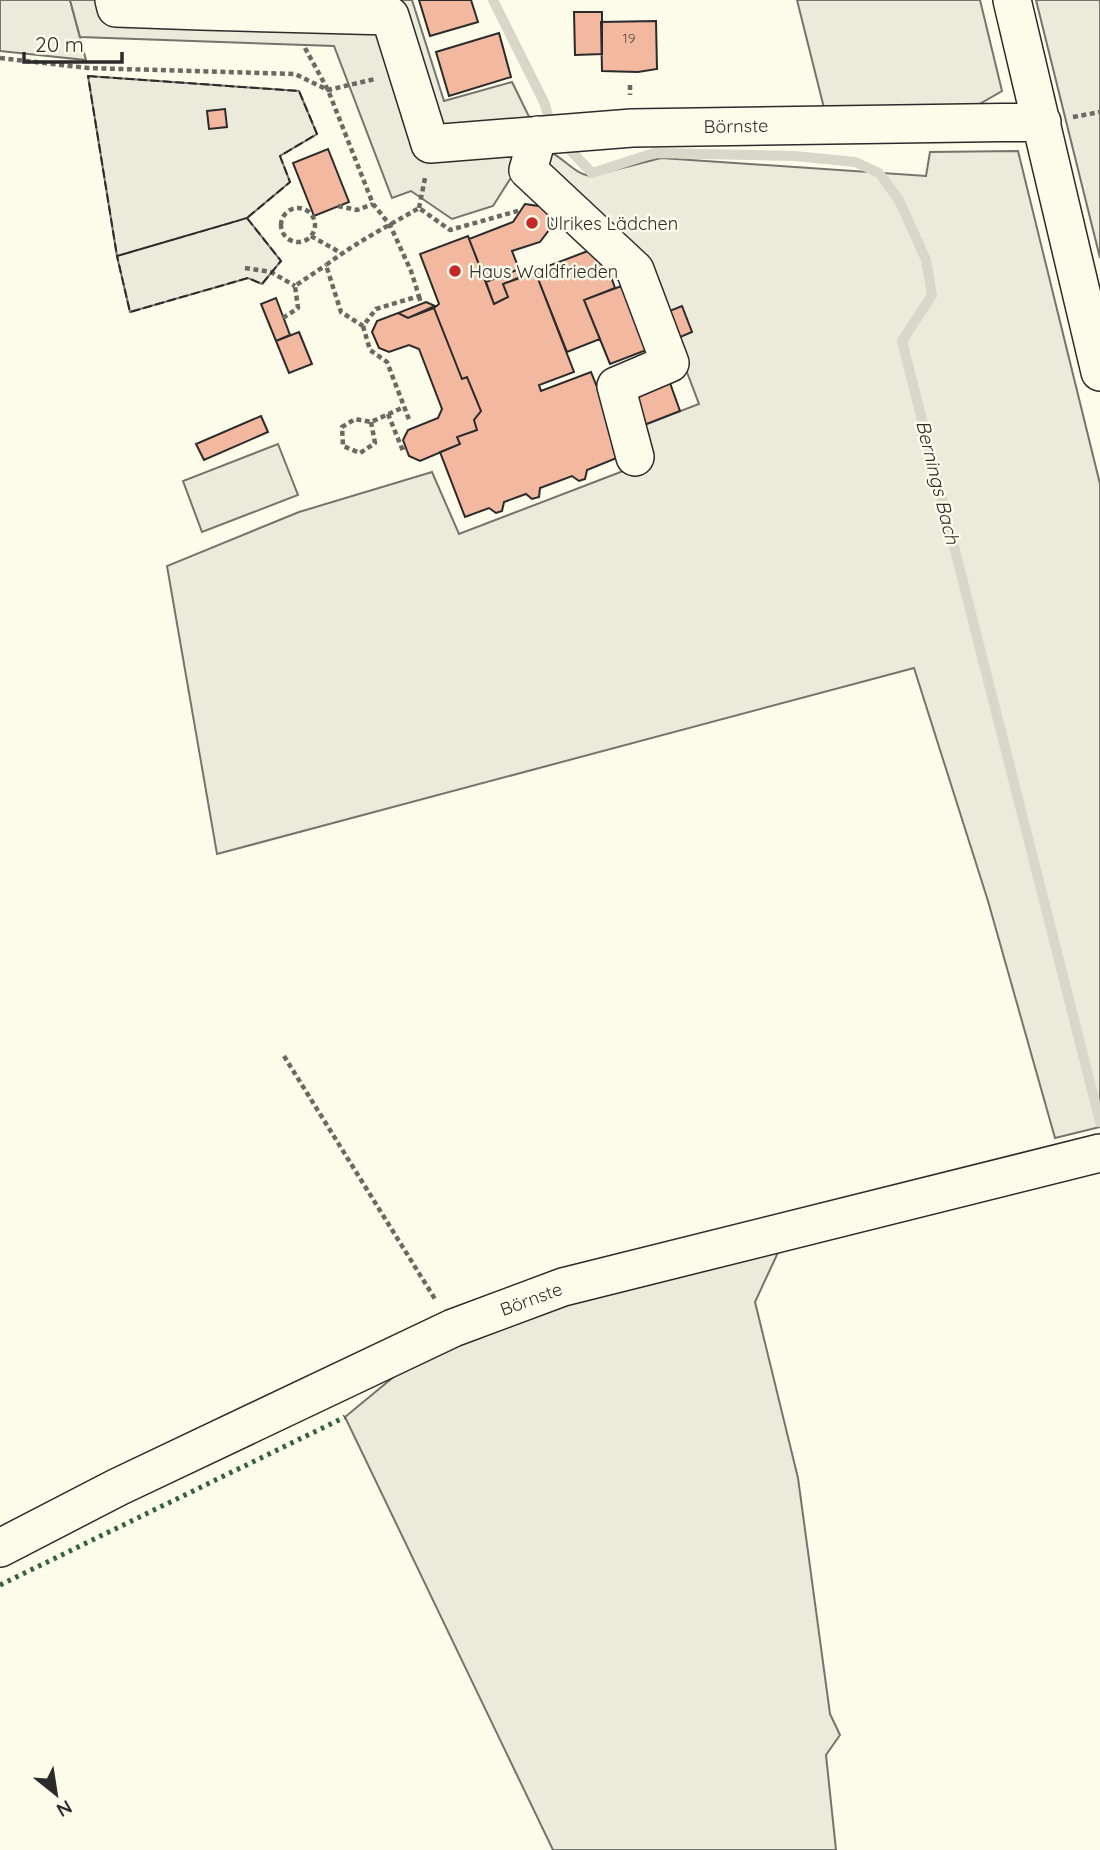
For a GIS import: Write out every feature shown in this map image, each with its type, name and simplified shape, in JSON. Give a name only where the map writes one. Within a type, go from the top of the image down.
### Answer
[{"type":"street","points":[[114,0],[116,8],[199,5],[284,7]]},
{"type":"street","points":[[1012,0],[1100,372]]},
{"type":"street","name":"Börnste","points":[[284,7],[390,16],[430,144],[632,128],[1042,122]]},
{"type":"street","points":[[538,135],[528,170],[635,270],[670,363],[617,386],[635,457]]},
{"type":"street","name":"Börnste","points":[[0,1548],[144,1475],[453,1328],[563,1287],[1100,1153]]},
{"type":"path","points":[[284,7],[328,90],[373,204],[390,225],[411,271],[421,304]]},
{"type":"path","points":[[0,58],[88,68],[295,74],[328,90],[377,79]]},
{"type":"path","points":[[338,206],[357,210],[373,204]]},
{"type":"path","points":[[295,286],[341,253],[419,208],[450,230],[521,209]]},
{"type":"path","points":[[291,209],[307,212],[314,220],[311,236],[302,242],[290,241],[282,233],[283,217],[291,209]]},
{"type":"path","points":[[311,236],[341,253]]},
{"type":"path","points":[[326,265],[341,312],[363,327],[370,350],[387,362],[410,422]]},
{"type":"path","points":[[244,268],[271,272],[295,286]]},
{"type":"path","points":[[283,318],[298,308],[295,286]]},
{"type":"path","points":[[363,327],[376,309],[419,296]]},
{"type":"path","points":[[371,422],[375,443],[360,453],[344,446],[342,427],[355,419],[371,422],[404,407]]},
{"type":"path","points":[[388,414],[403,451],[407,449]]},
{"type":"path","points":[[284,1056],[453,1328]]},
{"type":"shaded area","points":[[0,0],[70,0],[86,60],[0,51]]},
{"type":"shaded area","points":[[70,0],[412,0],[444,101],[512,82],[538,135],[493,206],[452,219],[411,191],[392,198],[334,46],[80,37]]},
{"type":"shaded area","points":[[797,0],[980,0],[1002,91],[976,106],[824,108]]},
{"type":"shaded area","points":[[1036,0],[1100,0],[1100,258]]},
{"type":"shaded area","points":[[88,76],[299,91],[317,134],[280,156],[290,182],[247,218],[281,261],[262,284],[248,278],[130,312],[117,256]]},
{"type":"shaded area","points":[[1018,151],[1100,484],[1100,1127],[1055,1138],[988,901],[914,668],[217,854],[167,566],[299,512],[432,472],[459,534],[644,463],[639,427],[699,404],[648,270],[538,164],[552,153],[580,173],[591,176],[661,158],[926,176],[930,152]]},
{"type":"shaded area","points":[[278,444],[298,495],[202,532],[183,481]]},
{"type":"shaded area","points":[[788,1231],[755,1302],[798,1478],[830,1714],[840,1735],[826,1755],[836,1850],[553,1850],[345,1417],[453,1328]]},
{"type":"building","points":[[419,0],[471,0],[478,22],[430,36]]},
{"type":"building","points":[[574,12],[602,12],[602,54],[575,55]]},
{"type":"building","points":[[656,21],[657,69],[638,72],[602,71],[601,22]]},
{"type":"building","points":[[499,33],[511,77],[449,96],[436,52]]},
{"type":"building","points":[[225,109],[227,127],[209,129],[207,111]]},
{"type":"building","points":[[328,149],[349,202],[314,216],[293,163]]},
{"type":"building","points":[[525,204],[545,207],[552,226],[540,242],[512,251],[519,269],[486,282],[469,239],[513,222]]},
{"type":"building","points":[[468,236],[494,304],[508,297],[503,284],[535,271],[574,372],[539,385],[541,391],[591,372],[624,455],[587,470],[585,479],[579,481],[572,476],[540,488],[539,497],[532,499],[526,494],[504,502],[502,511],[496,513],[489,508],[465,517],[440,452],[460,444],[457,437],[477,430],[474,420],[481,411],[467,377],[462,379],[434,308],[439,304],[420,254]]},
{"type":"building","points":[[588,251],[609,271],[615,288],[584,300],[600,339],[567,352],[535,271]]},
{"type":"building","points":[[519,269],[523,277],[503,284],[508,297],[494,304],[486,282]]},
{"type":"building","points":[[624,285],[649,349],[610,364],[584,300]]},
{"type":"building","points":[[276,298],[290,335],[276,341],[261,304]]},
{"type":"building","points":[[426,302],[435,306],[408,318],[398,313]]},
{"type":"building","points":[[682,306],[692,332],[678,338],[667,312]]},
{"type":"building","points":[[434,308],[462,379],[467,377],[481,411],[474,420],[477,430],[457,437],[460,444],[420,461],[409,456],[403,440],[408,430],[438,418],[442,409],[419,349],[409,345],[389,352],[379,348],[372,332],[377,321],[398,313],[408,318]]},
{"type":"building","points":[[299,332],[312,364],[289,373],[276,341]]},
{"type":"building","points":[[670,383],[680,411],[639,427],[629,399]]},
{"type":"building","points":[[261,416],[268,432],[204,460],[196,444]]},
{"type":"waterway","name":"Bernings Bach","points":[[493,0],[544,102],[549,118]]},
{"type":"waterway","name":"Bernings Bach","points":[[570,150],[592,173],[654,153],[795,156],[855,162],[879,173],[899,200],[926,260],[932,295],[902,341],[1100,1122]]},
{"type":"hedge","points":[[0,1585],[345,1417]]},
{"type":"fence","points":[[88,76],[299,91],[317,134],[280,156],[290,182],[247,218],[117,256],[88,76]]},
{"type":"fence","points":[[247,218],[281,261],[262,284],[248,278],[130,312],[117,256],[247,218]]},
{"type":"place","name":"Ulrikes Lädchen","points":[[532,223]]},
{"type":"place","name":"Haus Waldfrieden","points":[[455,271]]}]
